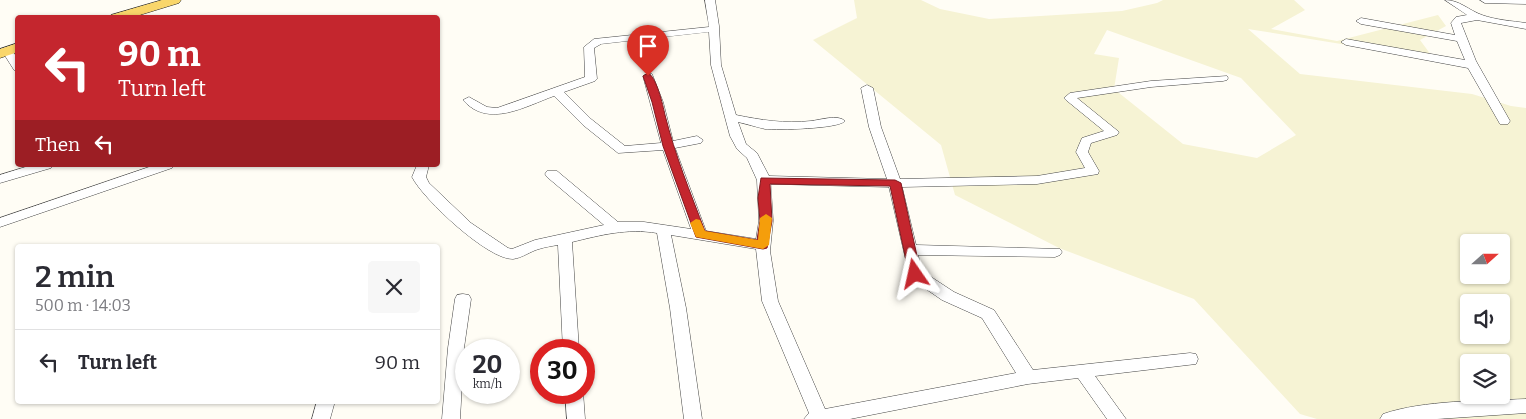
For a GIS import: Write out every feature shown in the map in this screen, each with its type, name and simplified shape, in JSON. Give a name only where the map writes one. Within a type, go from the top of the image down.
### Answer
[{"type":"main road","points":[[125,15],[175,0]]},
{"type":"street","points":[[710,0],[716,65],[736,136],[741,146],[753,156],[764,180],[766,221],[763,245],[770,301],[818,419],[1028,377],[1190,359]]},
{"type":"street","points":[[1450,0],[1476,17],[1488,21],[1526,26]]},
{"type":"street","points":[[1485,0],[1526,1]]},
{"type":"street","points":[[1476,17],[1459,19],[1456,22],[1460,39],[1472,65],[1504,121]]},
{"type":"street","points":[[1361,21],[1460,39]]},
{"type":"street","points":[[469,100],[484,110],[498,112],[591,79],[590,47],[598,41],[714,29]]},
{"type":"street","points":[[1346,42],[1472,65]]},
{"type":"street","points":[[8,51],[15,63]]},
{"type":"street","points":[[648,76],[657,102],[668,146],[700,234]]},
{"type":"street","points":[[764,180],[895,183],[1037,180],[1093,171],[1082,152],[1086,141],[1113,132],[1070,98],[1074,95],[1152,84],[1223,78]]},
{"type":"street","points":[[867,88],[876,127],[895,183],[915,274],[948,296],[988,314],[1028,377]]},
{"type":"street","points":[[557,92],[587,122],[622,150],[668,146],[697,140]]},
{"type":"street","points":[[731,117],[765,125],[804,125],[839,121]]},
{"type":"street","points":[[0,179],[39,167]]},
{"type":"street","points":[[0,223],[161,167]]},
{"type":"street","points":[[422,167],[420,177],[423,185],[491,246],[509,255],[535,245],[616,227],[644,226],[662,228],[763,245]]},
{"type":"street","points":[[552,174],[616,227]]},
{"type":"street","points":[[662,228],[678,308],[693,419]]},
{"type":"street","points":[[565,239],[570,339]]},
{"type":"street","points":[[910,250],[1056,252]]},
{"type":"street","points":[[451,419],[456,348],[463,299]]},
{"type":"street","points":[[1082,371],[1117,419]]},
{"type":"street","points":[[321,419],[325,404]]},
{"type":"street","points":[[575,404],[576,419]]},
{"type":"street","points":[[1389,419],[1482,408],[1526,406]]},
{"type":"shaded area","points":[[854,0],[921,0],[940,9],[989,19],[1122,11],[1163,0],[1294,0],[1305,10],[1271,29],[1337,41],[1438,15],[1446,26],[1420,40],[1434,59],[1248,29],[1300,74],[1472,94],[1511,106],[1526,108],[1526,419],[1317,419],[1300,414],[1194,299],[1059,248],[955,195],[941,145],[813,40],[857,18]],"holes":[[[1107,30],[1241,78],[1296,135],[1257,158],[1183,144],[1114,89],[1119,58],[1094,54]]]},
{"type":"slow traffic","points":[[696,223],[700,234],[763,245],[766,218]]},
{"type":"route","points":[[648,76],[657,102],[668,146],[700,234],[763,245],[766,221],[764,180],[895,183],[915,274]]}]
